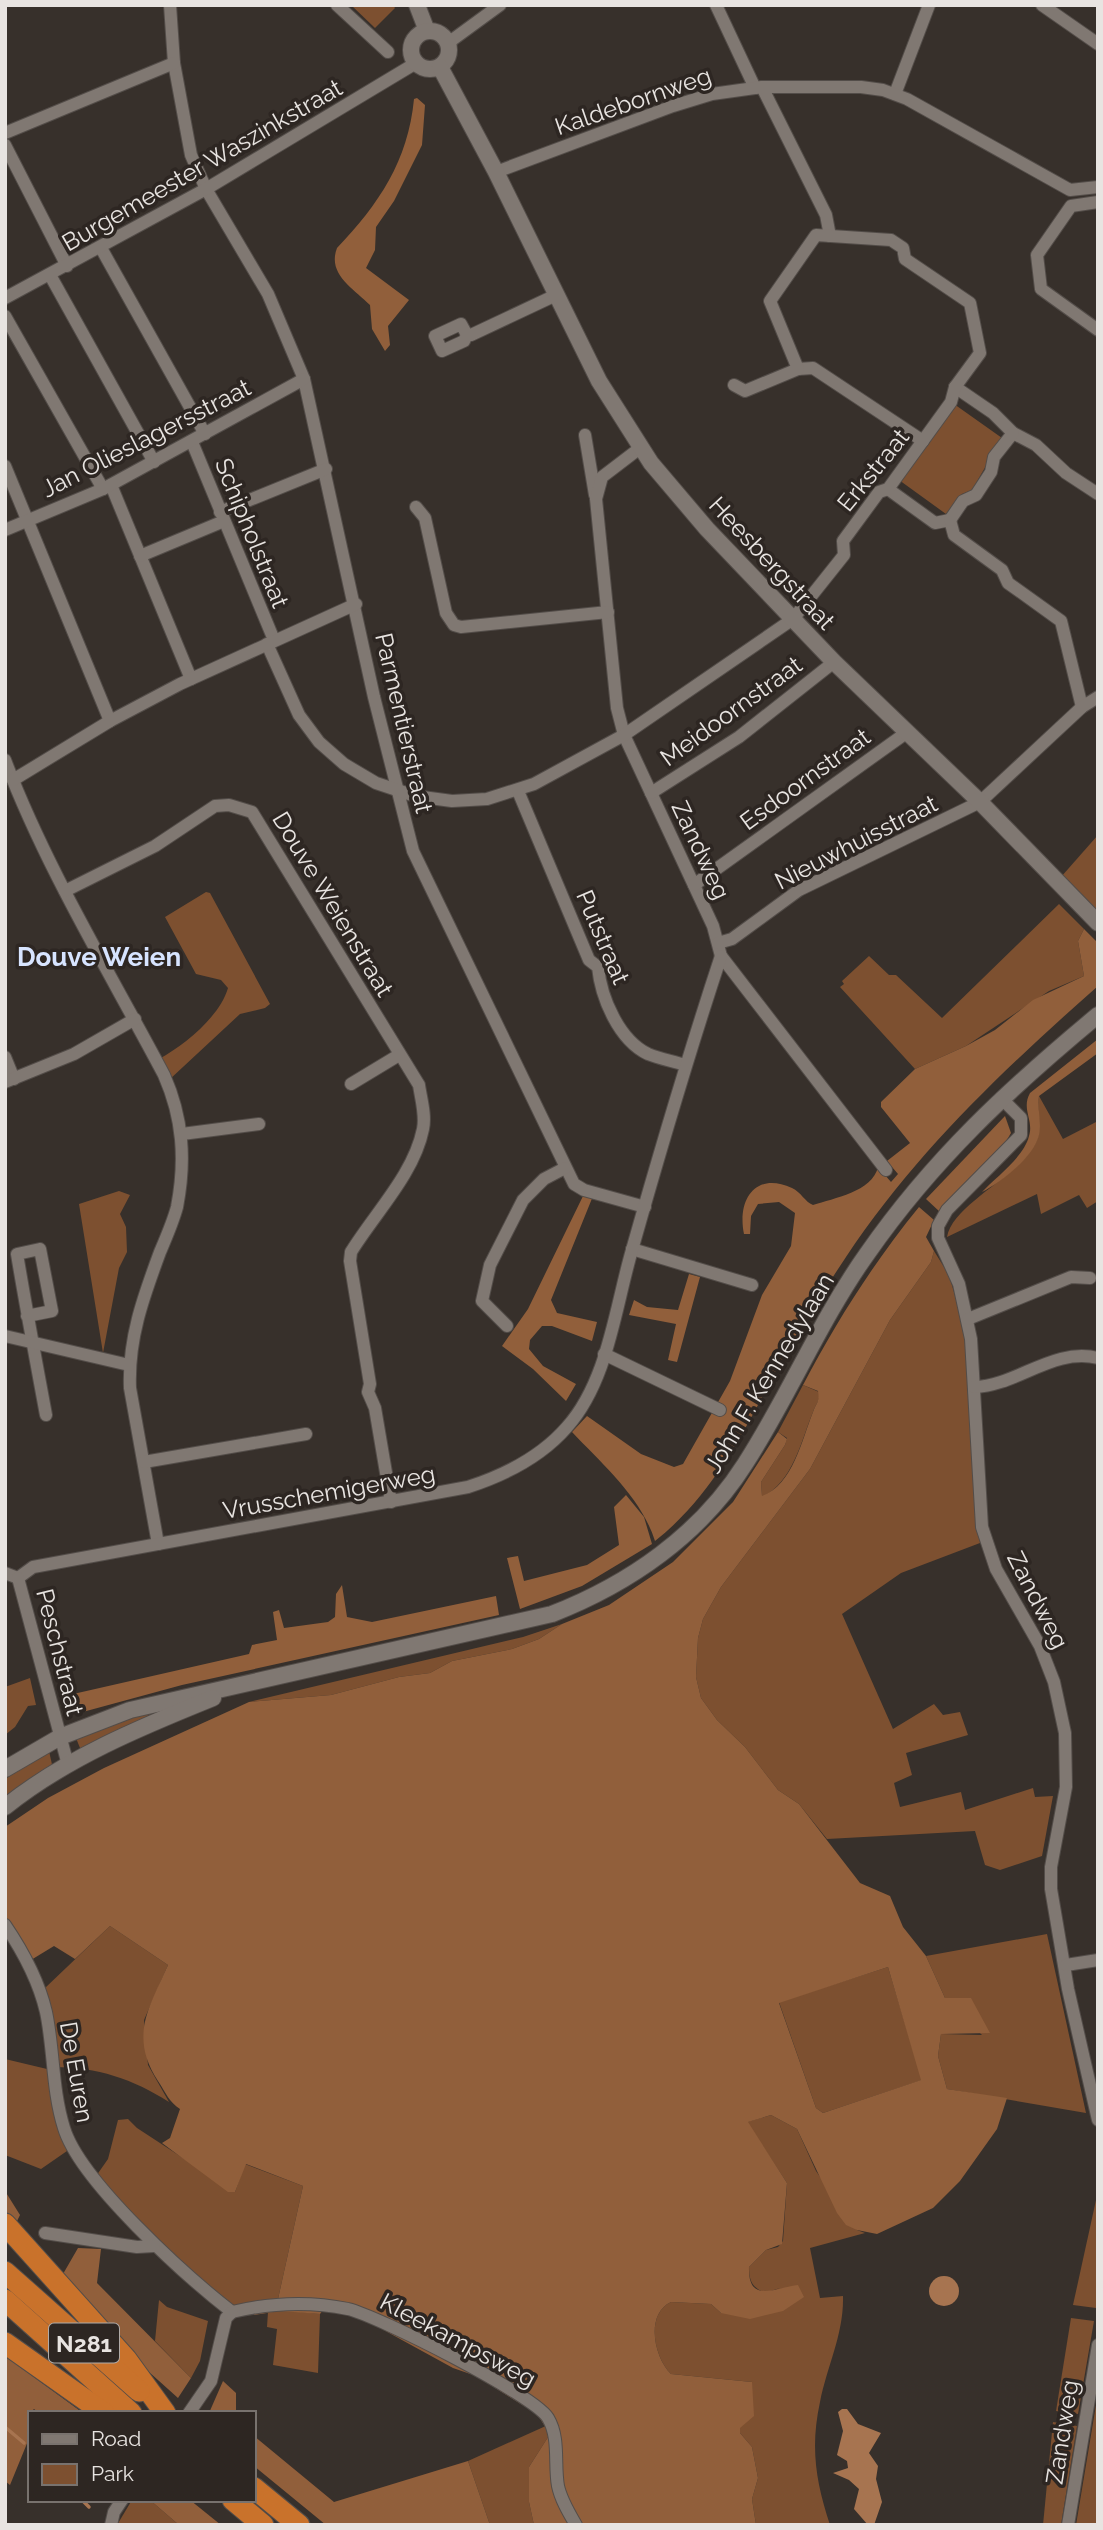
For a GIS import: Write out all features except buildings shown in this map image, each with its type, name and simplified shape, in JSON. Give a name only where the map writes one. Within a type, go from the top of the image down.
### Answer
[{"type":"highway","name":"N281","points":[[5,2224],[126,2359],[163,2411]]},
{"type":"highway","name":"N281","points":[[5,2272],[162,2411]]},
{"type":"highway","name":"N281","points":[[5,2300],[129,2411]]},
{"type":"highway","name":"N281","points":[[5,2343],[101,2411]]},
{"type":"highway","points":[[256,2490],[299,2525]]},
{"type":"highway","points":[[235,2502],[263,2525]]},
{"type":"street","name":"Parmentierstraat","points":[[170,5],[174,63],[191,155],[205,189],[268,294],[303,379],[326,469],[396,790],[413,851],[575,1184],[584,1190],[645,1207]]},
{"type":"street","points":[[337,5],[388,52]]},
{"type":"street","points":[[417,5],[427,32]]},
{"type":"street","points":[[448,43],[500,5]]},
{"type":"street","points":[[716,5],[827,215],[830,236],[816,235],[770,301],[798,369]]},
{"type":"street","points":[[895,94],[929,5]]},
{"type":"street","points":[[1042,5],[1098,44]]},
{"type":"street","points":[[427,32],[440,34],[448,43],[449,57],[440,67],[424,69],[412,56],[412,44],[417,37],[427,32]]},
{"type":"street","points":[[5,133],[174,63]]},
{"type":"street","name":"Burgemeester Waszinkstraat","points":[[5,298],[67,267],[205,189],[416,63]]},
{"type":"street","name":"Heesbergstraat","points":[[440,67],[496,172],[605,391],[640,448],[676,493],[834,662],[980,802],[1098,923]]},
{"type":"street","name":"Kaldebornweg","points":[[496,172],[712,94],[758,88],[861,87],[895,94],[1070,190],[1098,187]]},
{"type":"street","points":[[5,145],[67,267]]},
{"type":"street","points":[[1098,202],[1071,206],[1037,255],[1041,289],[1098,330]]},
{"type":"street","name":"Erkstraat","points":[[518,791],[565,769],[624,735],[793,619],[844,555],[843,541],[879,492],[888,489],[923,441],[951,402],[955,387],[980,353],[970,303],[905,260],[903,248],[891,240],[830,236]]},
{"type":"street","points":[[101,248],[205,434]]},
{"type":"street","points":[[50,275],[154,462]]},
{"type":"street","points":[[467,335],[556,295]]},
{"type":"street","points":[[5,316],[107,487],[140,556],[191,679]]},
{"type":"street","points":[[734,385],[746,391],[798,369],[813,368],[923,441]]},
{"type":"street","name":"Jan Olieslagersstraat","points":[[5,530],[107,487],[303,379]]},
{"type":"street","points":[[955,387],[993,413],[1013,433],[1036,445],[1066,474],[1098,494]]},
{"type":"street","points":[[888,489],[935,523],[950,520],[963,501],[976,495],[991,472],[994,457],[1013,433]]},
{"type":"street","name":"Zandweg","points":[[586,435],[596,499],[617,708],[624,735],[694,885],[720,949],[886,1170]]},
{"type":"street","name":"Schipholstraat","points":[[192,442],[299,715],[319,742],[359,774],[396,790],[452,801],[486,799],[518,791]]},
{"type":"street","points":[[596,499],[602,477],[640,448]]},
{"type":"street","points":[[5,466],[110,721]]},
{"type":"street","points":[[140,556],[326,469]]},
{"type":"street","points":[[416,507],[425,518],[446,613],[454,625],[461,627],[608,612]]},
{"type":"street","points":[[950,520],[954,536],[1002,570],[1008,583],[1061,621],[1082,707]]},
{"type":"street","points":[[13,780],[110,721],[191,679],[356,604]]},
{"type":"street","name":"Meidoornstraat","points":[[651,793],[738,737],[834,662]]},
{"type":"street","name":"Nieuwhuisstraat","points":[[720,949],[799,890],[980,802],[1082,707],[1098,697]]},
{"type":"street","name":"Esdoornstraat","points":[[694,885],[906,733]]},
{"type":"street","points":[[5,760],[19,799],[65,891],[174,1097],[182,1135],[176,1208],[136,1318],[130,1365],[130,1388],[158,1544]]},
{"type":"street","name":"Putstraat","points":[[518,791],[589,960],[598,967],[599,980],[612,1015],[625,1035],[647,1053],[685,1065]]},
{"type":"street","points":[[5,803],[19,799]]},
{"type":"street","name":"Douve Weienstraat","points":[[65,891],[155,846],[215,806],[229,805],[252,812],[419,1085],[424,1127],[400,1179],[358,1240],[350,1261],[370,1384],[368,1392],[375,1408],[391,1502]]},
{"type":"street","name":"Vrusschemigerweg","points":[[12,1576],[33,1567],[468,1488],[495,1478],[533,1457],[566,1429],[582,1407],[604,1354],[720,949]]},
{"type":"street","name":"John F. Kennedylaan","points":[[5,1769],[60,1737],[130,1710],[552,1614],[622,1581],[670,1548],[717,1502],[745,1465],[817,1333],[866,1254],[948,1150],[1001,1098],[1098,1015]]},
{"type":"street","points":[[5,1057],[9,1081],[74,1054],[135,1019]]},
{"type":"street","points":[[351,1084],[399,1055]]},
{"type":"street","name":"Zandweg","points":[[1001,1098],[1021,1118],[1021,1135],[947,1210],[938,1226],[938,1238],[958,1284],[968,1319],[982,1527],[996,1569],[1040,1646],[1054,1682],[1065,1733],[1066,1787],[1051,1878],[1098,2120]]},
{"type":"street","points":[[182,1135],[259,1124]]},
{"type":"street","points":[[507,1326],[482,1301],[491,1265],[523,1200],[544,1179],[565,1168]]},
{"type":"street","points":[[27,1315],[52,1311],[40,1249],[17,1254],[27,1315],[46,1415]]},
{"type":"street","points":[[632,1249],[752,1285]]},
{"type":"street","points":[[968,1319],[1072,1277],[1090,1278]]},
{"type":"street","points":[[5,1336],[130,1365]]},
{"type":"street","points":[[604,1354],[720,1410]]},
{"type":"street","points":[[974,1387],[998,1384],[1056,1359],[1079,1355],[1098,1358]]},
{"type":"street","points":[[144,1462],[306,1434]]},
{"type":"street","name":"Peschstraat","points":[[12,1576],[68,1765]]},
{"type":"street","name":"John F. Kennedylaan","points":[[5,1807],[68,1765],[146,1725],[244,1685]]},
{"type":"street","name":"De Euren","points":[[5,1925],[38,1989],[46,2011],[60,2112],[72,2147],[84,2166],[154,2246],[232,2312]]},
{"type":"street","points":[[1066,1965],[1098,1960]]},
{"type":"street","points":[[45,2233],[137,2247],[154,2246]]},
{"type":"street","name":"Kleekampsweg","points":[[232,2312],[278,2303],[349,2309],[373,2318],[506,2386],[547,2416],[554,2434],[558,2485],[576,2525]]},
{"type":"street","points":[[190,2411],[211,2381],[226,2318],[232,2312]]},
{"type":"street","name":"Zandweg","points":[[1068,2525],[1098,2345]]},
{"type":"street","points":[[111,2525],[114,2512],[121,2502]]},
{"type":"green space","points":[[351,5],[393,5],[395,8],[375,28]]},
{"type":"green space","points":[[954,404],[1002,438],[972,490],[962,494],[946,514],[899,480]]},
{"type":"green space","points":[[1098,835],[1098,916],[1061,877]]},
{"type":"green space","points":[[206,892],[210,893],[270,1004],[265,1008],[240,1014],[169,1080],[159,1059],[180,1046],[210,1019],[228,988],[221,980],[196,974],[165,917]]},
{"type":"green space","points":[[1059,904],[1084,929],[1078,941],[1084,976],[1049,991],[966,1046],[915,1069],[840,987],[844,984],[842,981],[869,956],[889,975],[896,975],[942,1018]]},
{"type":"green space","points":[[1039,1096],[1063,1139],[1098,1121],[1098,1201],[1087,1208],[1079,1195],[1041,1214],[1037,1194],[947,1237],[961,1213],[1015,1168],[1035,1144],[1039,1132]]},
{"type":"green space","points":[[119,1191],[130,1195],[120,1214],[126,1227],[127,1252],[119,1268],[103,1353],[79,1204]]},
{"type":"green space","points":[[934,1251],[949,1275],[965,1330],[980,1543],[901,1573],[842,1614],[893,1729],[934,1704],[943,1715],[960,1712],[968,1735],[906,1753],[912,1775],[894,1783],[900,1807],[961,1792],[965,1810],[1033,1788],[1035,1797],[1053,1796],[1042,1856],[1000,1870],[985,1865],[975,1831],[827,1839],[799,1804],[778,1790],[745,1747],[717,1720],[701,1698],[696,1677],[698,1638],[703,1619],[721,1587],[810,1469],[890,1320],[931,1262]]},
{"type":"green space","points":[[803,1385],[819,1392],[818,1400],[789,1471],[773,1490],[762,1497],[761,1482],[787,1438],[778,1432]]},
{"type":"green space","points":[[562,1624],[539,1639],[512,1649],[452,1661],[430,1673],[399,1677],[331,1695],[249,1702],[523,1637]]},
{"type":"green space","points":[[30,1678],[36,1705],[28,1706],[15,1727],[5,1735],[5,1687]]},
{"type":"green space","points":[[157,1711],[85,1748],[80,1748],[76,1738],[100,1725]]},
{"type":"green space","points":[[49,1751],[53,1769],[5,1799],[5,1779]]},
{"type":"green space","points":[[110,1926],[168,1965],[144,2020],[148,2065],[169,2102],[114,2076],[85,2069],[54,2067],[45,1988]]},
{"type":"green space","points":[[1047,1934],[1086,2113],[947,2089],[938,2056],[941,2034],[982,2035],[945,1998],[926,1956]]},
{"type":"green space","points":[[888,1967],[922,2080],[823,2113],[816,2108],[779,2002]]},
{"type":"green space","points":[[5,2059],[47,2069],[57,2125],[67,2151],[41,2169],[5,2155]]},
{"type":"green space","points":[[771,2115],[797,2129],[816,2171],[857,2230],[865,2233],[810,2248],[820,2298],[843,2296],[841,2324],[823,2389],[815,2435],[818,2479],[830,2525],[756,2525],[752,2499],[758,2478],[752,2447],[740,2433],[739,2427],[746,2421],[752,2382],[671,2374],[660,2358],[655,2336],[658,2316],[671,2302],[711,2304],[721,2313],[780,2288],[765,2293],[761,2291],[752,2283],[749,2272],[749,2267],[766,2250],[778,2247],[783,2241],[787,2183],[747,2122]]},
{"type":"green space","points":[[128,2119],[137,2128],[235,2192],[245,2164],[303,2186],[278,2299],[234,2307],[225,2303],[94,2179],[108,2159],[118,2120]]},
{"type":"green space","points":[[1098,2191],[1098,2295],[1096,2308],[1073,2305]]},
{"type":"green space","points":[[159,2300],[167,2307],[208,2321],[200,2361],[191,2378],[155,2341]]},
{"type":"green space","points":[[280,2310],[320,2314],[318,2373],[273,2365],[277,2329],[267,2327],[268,2312]]},
{"type":"green space","points":[[1071,2318],[1094,2321],[1078,2414],[1056,2411]]},
{"type":"green space","points":[[1098,2393],[1098,2525],[1076,2525]]},
{"type":"green space","points":[[1053,2422],[1077,2426],[1061,2525],[1043,2525]]},
{"type":"green space","points":[[548,2425],[550,2434],[529,2467],[529,2502],[534,2525],[490,2525],[468,2461]]},
{"type":"green space","points":[[131,2502],[152,2502],[179,2525],[117,2525]]},
{"type":"shaded area","points":[[417,98],[425,105],[422,145],[394,201],[376,227],[375,250],[366,268],[409,300],[388,326],[390,345],[385,351],[372,329],[370,305],[343,280],[335,257],[337,248],[366,215],[389,180],[405,142],[414,99]]},
{"type":"shaded area","points":[[1084,929],[1098,943],[1098,986],[996,1080],[901,1182],[821,1295],[728,1457],[695,1502],[655,1541],[649,1525],[631,1496],[572,1432],[587,1416],[641,1454],[674,1467],[683,1464],[730,1381],[762,1295],[791,1246],[795,1213],[779,1202],[758,1204],[751,1216],[750,1234],[744,1234],[743,1210],[746,1200],[759,1186],[768,1183],[792,1188],[813,1205],[860,1188],[874,1176],[878,1167],[891,1182],[898,1174],[887,1161],[910,1143],[881,1107],[881,1102],[915,1069],[966,1046],[995,1030],[1033,1000],[1084,976],[1078,941]]},
{"type":"shaded area","points":[[1098,1039],[1098,1053],[1039,1096],[1040,1130],[1031,1152],[1007,1175],[982,1192],[1016,1159],[1026,1144],[1030,1130],[1027,1104],[1030,1093]]},
{"type":"shaded area","points":[[1005,1116],[1011,1133],[1005,1143],[940,1212],[926,1199]]},
{"type":"shaded area","points":[[584,1194],[593,1196],[551,1300],[557,1313],[597,1322],[592,1341],[552,1326],[542,1326],[530,1340],[529,1349],[543,1366],[576,1384],[566,1401],[533,1369],[502,1346],[528,1309]]},
{"type":"shaded area","points":[[919,1207],[934,1220],[926,1237],[934,1251],[931,1262],[890,1320],[810,1469],[721,1587],[703,1619],[698,1638],[696,1677],[701,1698],[717,1720],[745,1747],[778,1790],[799,1804],[860,1883],[890,1896],[903,1927],[926,1956],[945,1998],[971,1998],[990,2033],[941,2034],[938,2056],[947,2089],[1007,2098],[997,2129],[960,2181],[933,2208],[877,2234],[846,2225],[837,2213],[797,2129],[771,2115],[748,2122],[787,2183],[782,2244],[766,2250],[749,2267],[750,2279],[753,2286],[764,2291],[798,2285],[804,2297],[783,2311],[750,2319],[721,2313],[711,2304],[671,2302],[658,2316],[655,2336],[660,2358],[671,2374],[752,2382],[754,2416],[740,2428],[740,2433],[752,2447],[758,2478],[752,2499],[756,2525],[534,2525],[529,2502],[529,2467],[550,2434],[537,2414],[476,2376],[453,2368],[360,2317],[323,2310],[320,2314],[280,2311],[254,2315],[251,2304],[278,2299],[303,2186],[246,2164],[235,2192],[228,2192],[162,2143],[170,2138],[180,2109],[168,2097],[149,2065],[143,2036],[149,2009],[168,1965],[110,1926],[75,1959],[54,1946],[31,1960],[5,1916],[5,1827],[48,1798],[104,1768],[249,1702],[331,1695],[399,1677],[430,1673],[452,1661],[512,1649],[539,1639],[562,1624],[609,1605],[673,1562],[733,1502],[778,1432],[787,1439],[761,1482],[762,1496],[782,1482],[789,1472],[818,1400],[818,1391],[803,1385],[856,1293]],"holes":[[[888,1967],[921,2080],[823,2113],[816,2108],[779,2003]]]},
{"type":"shaded area","points":[[689,1274],[700,1277],[677,1362],[668,1360],[676,1324],[629,1315],[634,1300],[647,1307],[678,1310]]},
{"type":"shaded area","points":[[626,1495],[644,1517],[652,1544],[582,1586],[520,1609],[507,1558],[518,1556],[524,1581],[587,1565],[619,1545],[614,1507]]},
{"type":"shaded area","points":[[342,1585],[347,1617],[372,1622],[496,1596],[499,1615],[182,1685],[68,1716],[60,1697],[249,1654],[252,1645],[277,1640],[273,1612],[279,1610],[284,1628],[328,1622],[335,1617],[336,1594]]},
{"type":"shaded area","points":[[5,2191],[20,2215],[17,2221],[63,2274],[78,2248],[101,2249],[97,2283],[191,2378],[178,2398],[129,2354],[5,2216]]},
{"type":"shaded area","points":[[944,2276],[954,2281],[959,2291],[954,2301],[944,2306],[934,2301],[929,2291],[934,2281]]},
{"type":"shaded area","points":[[5,2356],[80,2411],[28,2411],[28,2441],[10,2485],[5,2481]]},
{"type":"shaded area","points":[[223,2381],[236,2393],[236,2411],[210,2411]]},
{"type":"shaded area","points":[[847,2409],[858,2424],[881,2433],[869,2453],[878,2466],[876,2479],[882,2502],[874,2525],[868,2525],[854,2509],[859,2489],[849,2480],[833,2473],[848,2468],[847,2461],[837,2455],[843,2431],[838,2412]]},
{"type":"shaded area","points":[[256,2438],[334,2502],[468,2461],[490,2525],[326,2525],[256,2468]]},
{"type":"shaded area","points":[[152,2502],[192,2502],[221,2525],[179,2525]]},
{"type":"waterway","points":[[5,2427],[24,2443]]},
{"type":"waterway","points":[[84,2502],[89,2507]]},
{"type":"district","name":"Douve Weien","points":[[99,957]]}]
